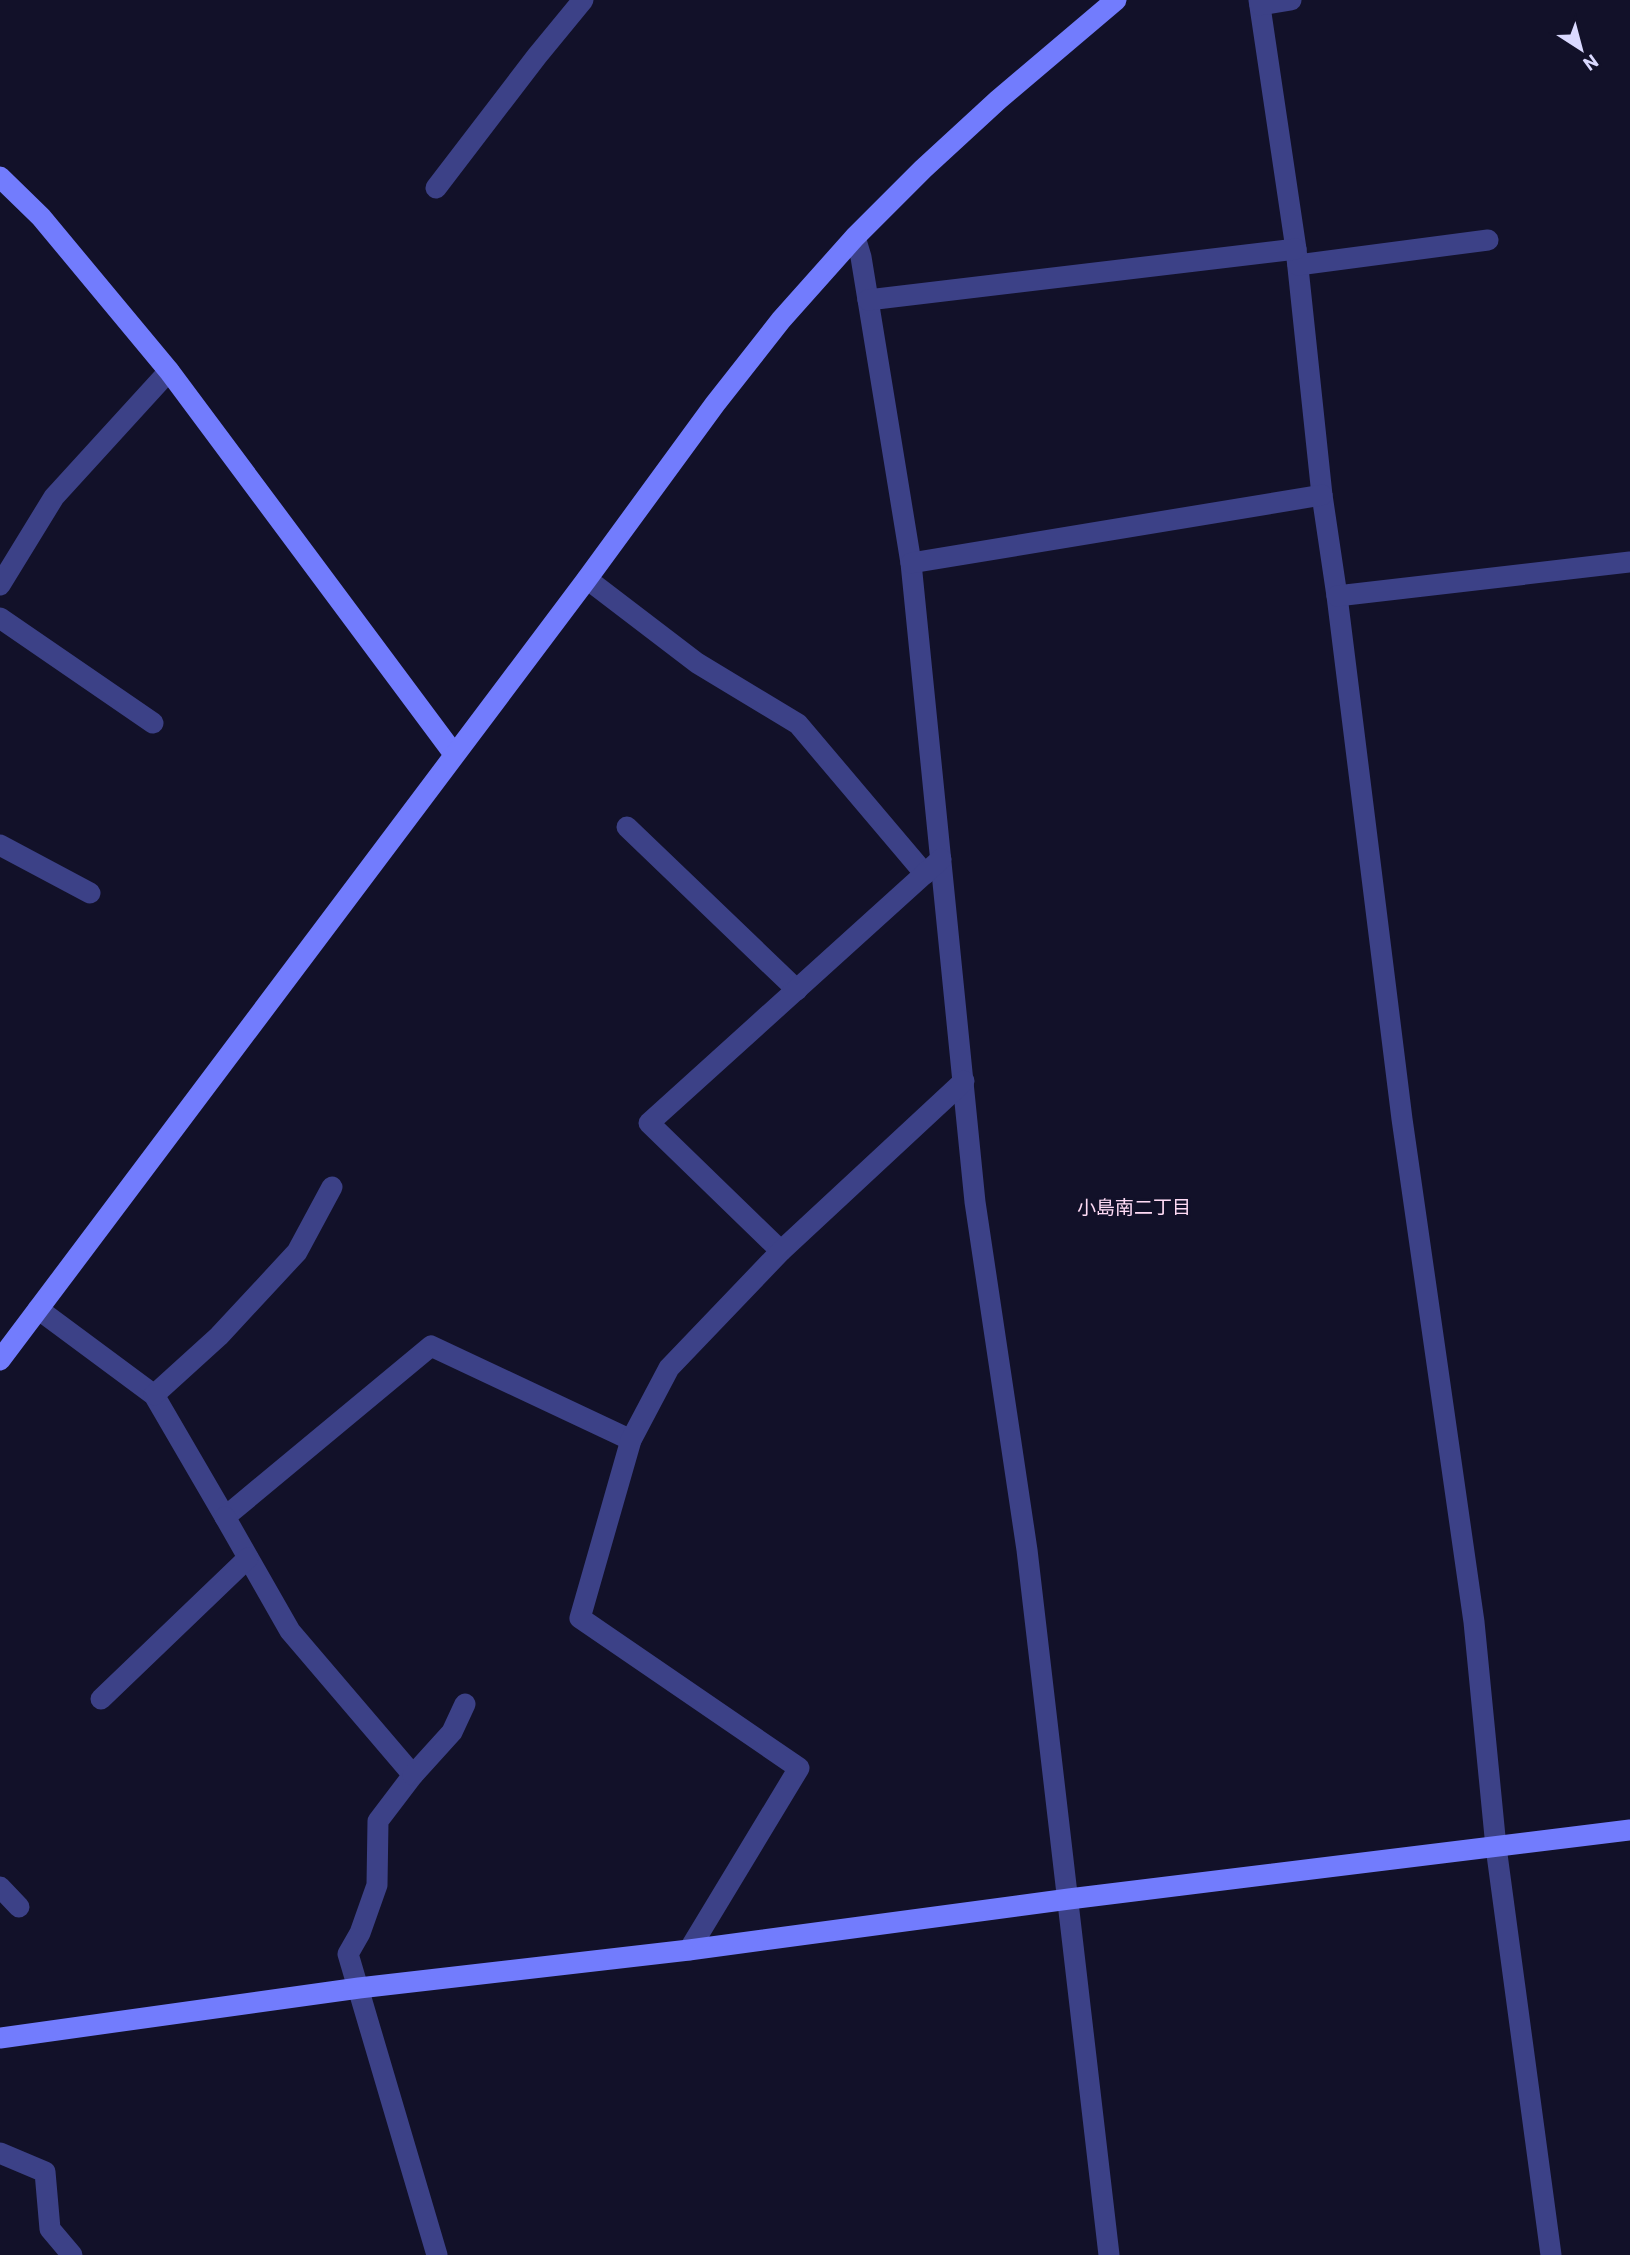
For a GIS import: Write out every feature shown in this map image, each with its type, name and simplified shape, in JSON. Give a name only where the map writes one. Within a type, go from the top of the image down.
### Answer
[{"type":"street","points":[[436,188],[583,0]]},
{"type":"street","points":[[0,1360],[587,579],[723,393],[781,320],[855,237],[923,169],[998,100],[1116,0]]},
{"type":"street","points":[[1291,0],[1259,2],[1297,257],[1322,495],[1402,1119],[1474,1622],[1496,1847],[1551,2255]]},
{"type":"street","points":[[0,177],[41,217],[169,372],[454,754]]},
{"type":"street","points":[[855,237],[868,300],[911,563],[975,1202],[1027,1550],[1109,2255]]},
{"type":"street","points":[[868,300],[1488,240]]},
{"type":"street","points":[[0,585],[54,497],[169,372]]},
{"type":"street","points":[[911,563],[1322,495]]},
{"type":"street","points":[[1337,597],[1630,562]]},
{"type":"street","points":[[587,579],[697,663],[798,724],[925,874]]},
{"type":"street","points":[[0,618],[153,723]]},
{"type":"street","points":[[627,827],[797,990]]},
{"type":"street","points":[[0,845],[90,892]]},
{"type":"street","points":[[781,1251],[649,1124],[941,859]]},
{"type":"street","points":[[689,1950],[799,1768],[580,1618],[631,1440],[669,1368],[781,1251],[964,1081]]},
{"type":"street","points":[[154,1395],[219,1336],[297,1252],[332,1187]]},
{"type":"street","points":[[38,1310],[154,1395],[290,1631],[413,1774]]},
{"type":"street","points":[[225,1517],[431,1346],[631,1440]]},
{"type":"street","points":[[101,1699],[248,1558]]},
{"type":"street","points":[[437,2255],[348,1954],[360,1933],[377,1885],[379,1821],[413,1774],[452,1732],[465,1704]]},
{"type":"street","points":[[0,2038],[359,1988],[689,1950],[1069,1899],[1630,1830]]},
{"type":"street","points":[[0,1887],[19,1907]]},
{"type":"street","points":[[0,2153],[46,2172],[50,2228],[72,2255]]},
{"type":"district","name":"小島南二丁目","points":[[1134,1207]]}]
